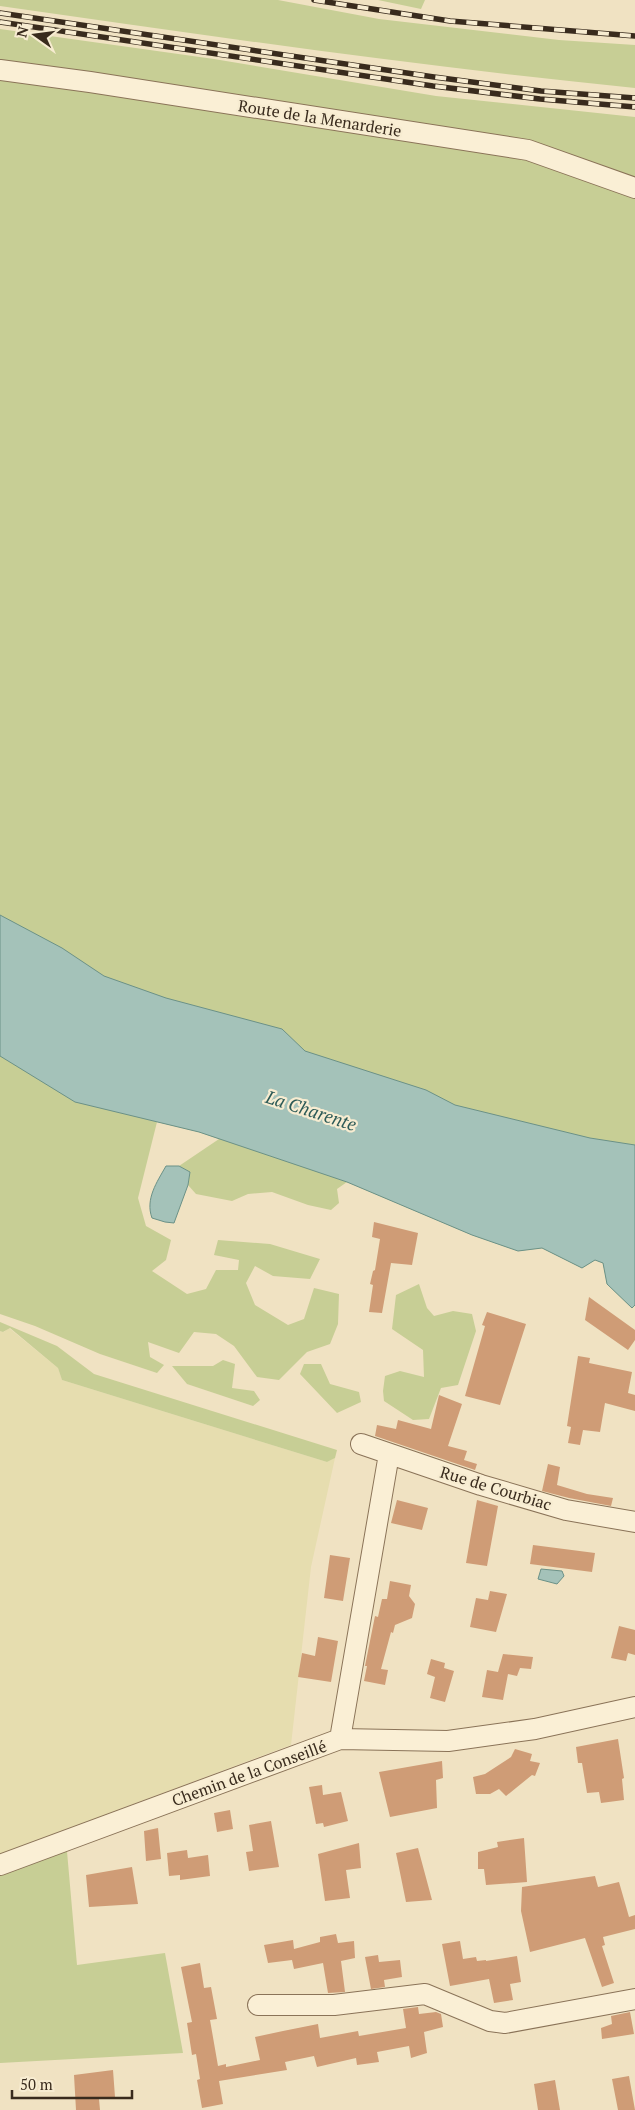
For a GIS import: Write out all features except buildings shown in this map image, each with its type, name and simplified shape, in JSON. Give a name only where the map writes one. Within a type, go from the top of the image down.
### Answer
[{"type":"street","name":"Route de la Menarderie","points":[[0,70],[90,82],[528,150],[635,188]]},
{"type":"street","name":"Rue de Courbiac","points":[[361,1444],[482,1485],[566,1510],[635,1522]]},
{"type":"street","name":"Chemin de la Conseillé","points":[[0,1865],[340,1739],[390,1454]]},
{"type":"street","points":[[340,1739],[448,1741],[535,1728],[635,1707]]},
{"type":"street","points":[[258,2005],[334,2006],[424,1994],[490,2021],[505,2023],[635,1999]]},
{"type":"shaded area","points":[[9,1328],[58,1368],[62,1380],[327,1462],[335,1458],[311,1567],[291,1745],[0,1854],[0,1331],[4,1332]]},
{"type":"green space","points":[[0,0],[278,0],[379,19],[559,40],[635,45],[635,88],[476,71],[237,40],[0,6]]},
{"type":"green space","points":[[378,0],[425,0],[421,9]]},
{"type":"green space","points":[[0,29],[214,59],[436,96],[635,117],[635,1305],[632,1308],[607,1284],[603,1263],[595,1260],[582,1268],[542,1248],[518,1251],[472,1235],[347,1182],[337,1189],[339,1203],[331,1210],[308,1205],[272,1192],[248,1194],[232,1201],[196,1194],[188,1185],[190,1172],[179,1166],[219,1139],[157,1122],[138,1198],[146,1226],[171,1240],[166,1260],[152,1271],[187,1294],[206,1289],[216,1270],[238,1270],[239,1260],[214,1255],[218,1240],[270,1244],[320,1259],[310,1279],[273,1276],[255,1266],[246,1283],[255,1305],[288,1325],[304,1319],[314,1288],[339,1294],[338,1324],[330,1344],[307,1352],[279,1380],[257,1377],[234,1346],[216,1334],[194,1332],[179,1353],[148,1342],[150,1357],[164,1365],[157,1373],[100,1354],[35,1326],[0,1314]]},
{"type":"green space","points":[[419,1284],[427,1308],[434,1316],[453,1311],[472,1314],[476,1331],[458,1385],[441,1388],[429,1419],[413,1420],[384,1401],[383,1391],[385,1376],[400,1371],[424,1377],[423,1350],[392,1329],[396,1295]]},
{"type":"green space","points":[[0,1322],[57,1346],[94,1374],[337,1450],[335,1458],[327,1462],[62,1380],[58,1368],[10,1328],[3,1332],[0,1331]]},
{"type":"green space","points":[[223,1360],[235,1364],[232,1388],[254,1391],[260,1400],[253,1406],[187,1384],[172,1366],[213,1366]]},
{"type":"green space","points":[[304,1364],[321,1364],[330,1384],[359,1392],[361,1402],[337,1413],[300,1374]]},
{"type":"green space","points":[[66,1840],[77,1965],[165,1953],[183,2053],[0,2063],[0,1865]]},
{"type":"water","name":"La Charente","points":[[0,915],[62,948],[104,976],[166,998],[282,1029],[305,1051],[426,1090],[455,1105],[590,1138],[635,1145],[635,1305],[632,1308],[607,1284],[603,1263],[595,1260],[582,1268],[542,1248],[518,1251],[472,1235],[347,1182],[199,1132],[75,1102],[0,1056]]},
{"type":"water","points":[[166,1166],[179,1166],[190,1172],[188,1185],[174,1223],[152,1218],[150,1211],[153,1191]]},
{"type":"water","points":[[541,1569],[562,1571],[564,1576],[557,1584],[538,1579]]},
{"type":"railway","points":[[314,0],[450,21],[635,36]]},
{"type":"railway","points":[[0,13],[434,77],[541,91],[635,98]]},
{"type":"railway","points":[[0,22],[433,86],[540,99],[635,107]]}]
